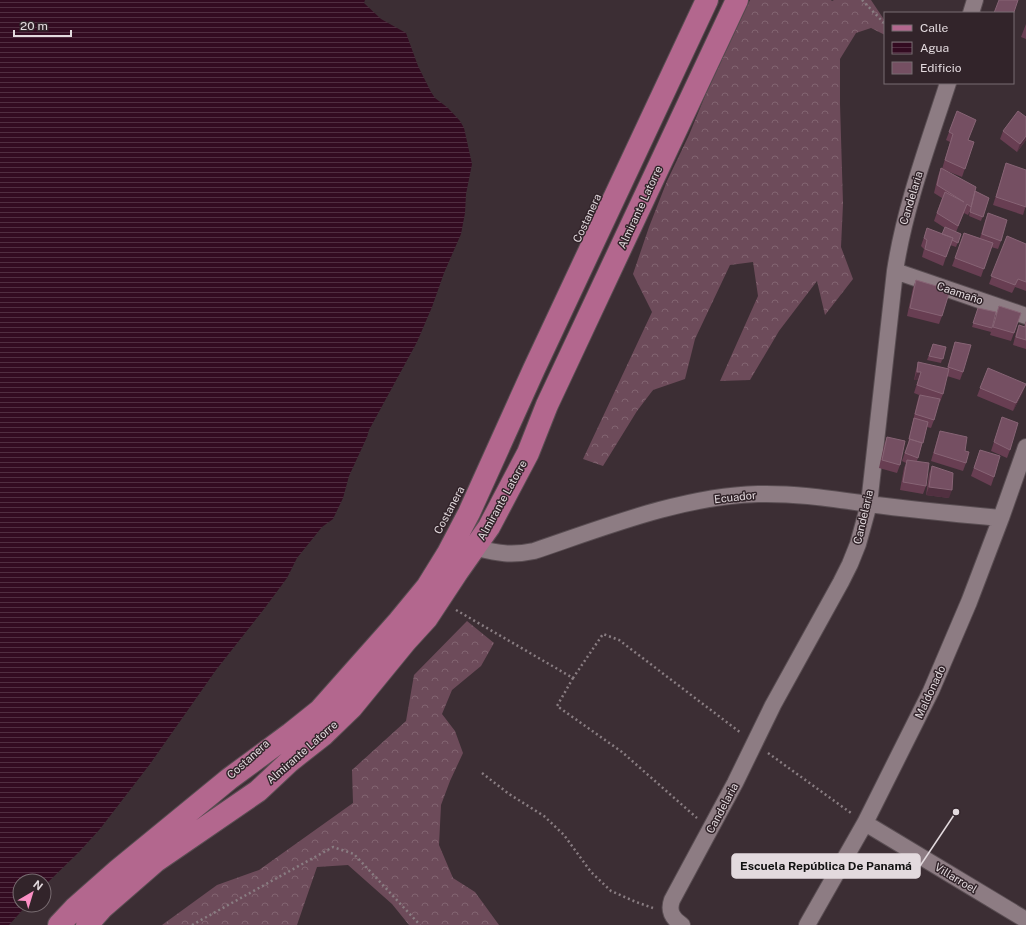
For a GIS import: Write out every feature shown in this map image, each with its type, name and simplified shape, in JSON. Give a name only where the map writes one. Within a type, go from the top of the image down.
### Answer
[{"type":"main road","name":"Almirante Latorre","points":[[59,925],[75,908],[229,779],[320,710],[427,587],[469,513],[541,354],[707,0]]},
{"type":"main road","name":"Almirante Latorre","points":[[87,925],[102,908],[156,861],[258,791],[290,761],[323,735],[352,707],[406,641],[428,618],[458,571],[476,548],[489,527],[528,453],[547,405],[737,0]]},
{"type":"street","points":[[971,12],[975,0]]},
{"type":"street","name":"Candelaria","points":[[677,920],[670,904],[711,830],[773,705],[850,564],[858,544],[869,504],[895,271],[900,239],[908,204],[948,84]]},
{"type":"street","name":"Caamaño","points":[[895,271],[1026,316]]},
{"type":"street","name":"Maldonado","points":[[807,925],[865,823],[933,685],[969,602],[1026,447]]},
{"type":"street","name":"Ecuador","points":[[476,548],[511,555],[534,552],[653,512],[690,503],[739,495],[759,494],[809,496],[935,512],[1001,518]]},
{"type":"street","name":"Villarroel","points":[[865,823],[1026,920]]},
{"type":"path","points":[[862,0],[884,23]]},
{"type":"path","points":[[440,600],[573,678]]},
{"type":"path","points":[[711,830],[622,752],[557,706],[573,678],[603,634],[619,640],[754,743],[865,823]]},
{"type":"path","points":[[482,773],[509,794],[544,816],[564,835],[591,872],[610,891],[677,920]]},
{"type":"path","points":[[192,925],[333,847],[354,854],[420,925]]},
{"type":"green space","points":[[750,0],[871,0],[884,20],[884,34],[871,28],[856,33],[840,59],[843,204],[841,247],[853,279],[825,315],[817,281],[779,331],[750,380],[720,381],[758,296],[753,262],[730,265],[695,339],[685,379],[653,390],[637,411],[603,466],[583,459],[652,312],[633,274],[667,181],[689,135],[705,96]]},
{"type":"green space","points":[[467,621],[494,643],[481,666],[452,690],[442,714],[455,731],[463,753],[441,805],[439,845],[453,878],[475,892],[499,925],[409,925],[392,904],[348,865],[317,867],[297,925],[162,925],[217,885],[259,870],[353,803],[352,770],[406,721],[414,675]]},
{"type":"water","points":[[0,0],[365,0],[364,3],[381,19],[406,33],[418,66],[431,92],[435,98],[448,108],[460,121],[464,128],[472,164],[466,194],[465,213],[461,234],[417,342],[369,430],[349,476],[343,498],[333,519],[322,527],[297,558],[287,578],[216,670],[150,764],[100,829],[52,878],[52,873],[12,873],[12,913],[20,913],[9,925],[0,925]]},
{"type":"building","points":[[999,0],[1018,0],[1014,12],[994,12]]},
{"type":"building","points":[[957,111],[976,120],[968,140],[974,142],[965,169],[945,160],[953,134],[949,132]]},
{"type":"building","points":[[1018,111],[1026,117],[1026,136],[1020,144],[1003,131]]},
{"type":"building","points":[[1006,163],[1026,170],[1026,207],[996,197]]},
{"type":"building","points":[[941,168],[976,187],[971,207],[967,204],[958,226],[937,213],[945,192],[964,202],[937,185]]},
{"type":"building","points":[[975,191],[989,198],[983,217],[970,212]]},
{"type":"building","points":[[988,213],[1007,220],[1001,241],[982,234]]},
{"type":"building","points":[[945,227],[961,234],[958,243],[952,240],[953,238],[942,234]]},
{"type":"building","points":[[927,228],[953,238],[946,257],[925,249],[927,240],[924,238]]},
{"type":"building","points":[[964,233],[993,243],[984,269],[955,258]]},
{"type":"building","points":[[1007,236],[1026,244],[1026,282],[1018,279],[1015,285],[991,276]]},
{"type":"building","points":[[916,280],[950,290],[942,316],[910,308]]},
{"type":"building","points":[[999,306],[1021,313],[1014,333],[993,327]]},
{"type":"building","points":[[978,308],[996,312],[992,328],[973,323]]},
{"type":"building","points":[[1026,323],[1026,340],[1016,337],[1019,325],[1025,327]]},
{"type":"building","points":[[955,342],[971,345],[963,372],[948,367]]},
{"type":"building","points":[[933,344],[946,347],[943,359],[929,356]]},
{"type":"building","points":[[918,362],[949,369],[943,394],[917,385],[921,372],[917,372]]},
{"type":"building","points":[[988,368],[1026,384],[1016,403],[980,388]]},
{"type":"building","points":[[920,395],[940,399],[934,420],[915,414]]},
{"type":"building","points":[[1002,417],[1018,423],[1010,450],[994,442]]},
{"type":"building","points":[[914,418],[928,422],[923,443],[909,439]]},
{"type":"building","points":[[940,431],[967,437],[965,451],[969,452],[966,463],[934,453]]},
{"type":"building","points":[[887,437],[905,441],[900,465],[882,460]]},
{"type":"building","points":[[910,439],[922,443],[918,458],[905,453]]},
{"type":"building","points":[[980,450],[1000,456],[994,477],[974,468]]},
{"type":"building","points":[[907,460],[929,463],[926,486],[903,482]]},
{"type":"building","points":[[932,466],[953,473],[952,490],[929,487]]},
{"type":"place","name":"Escuela República De Panamá","points":[[956,812]]}]
